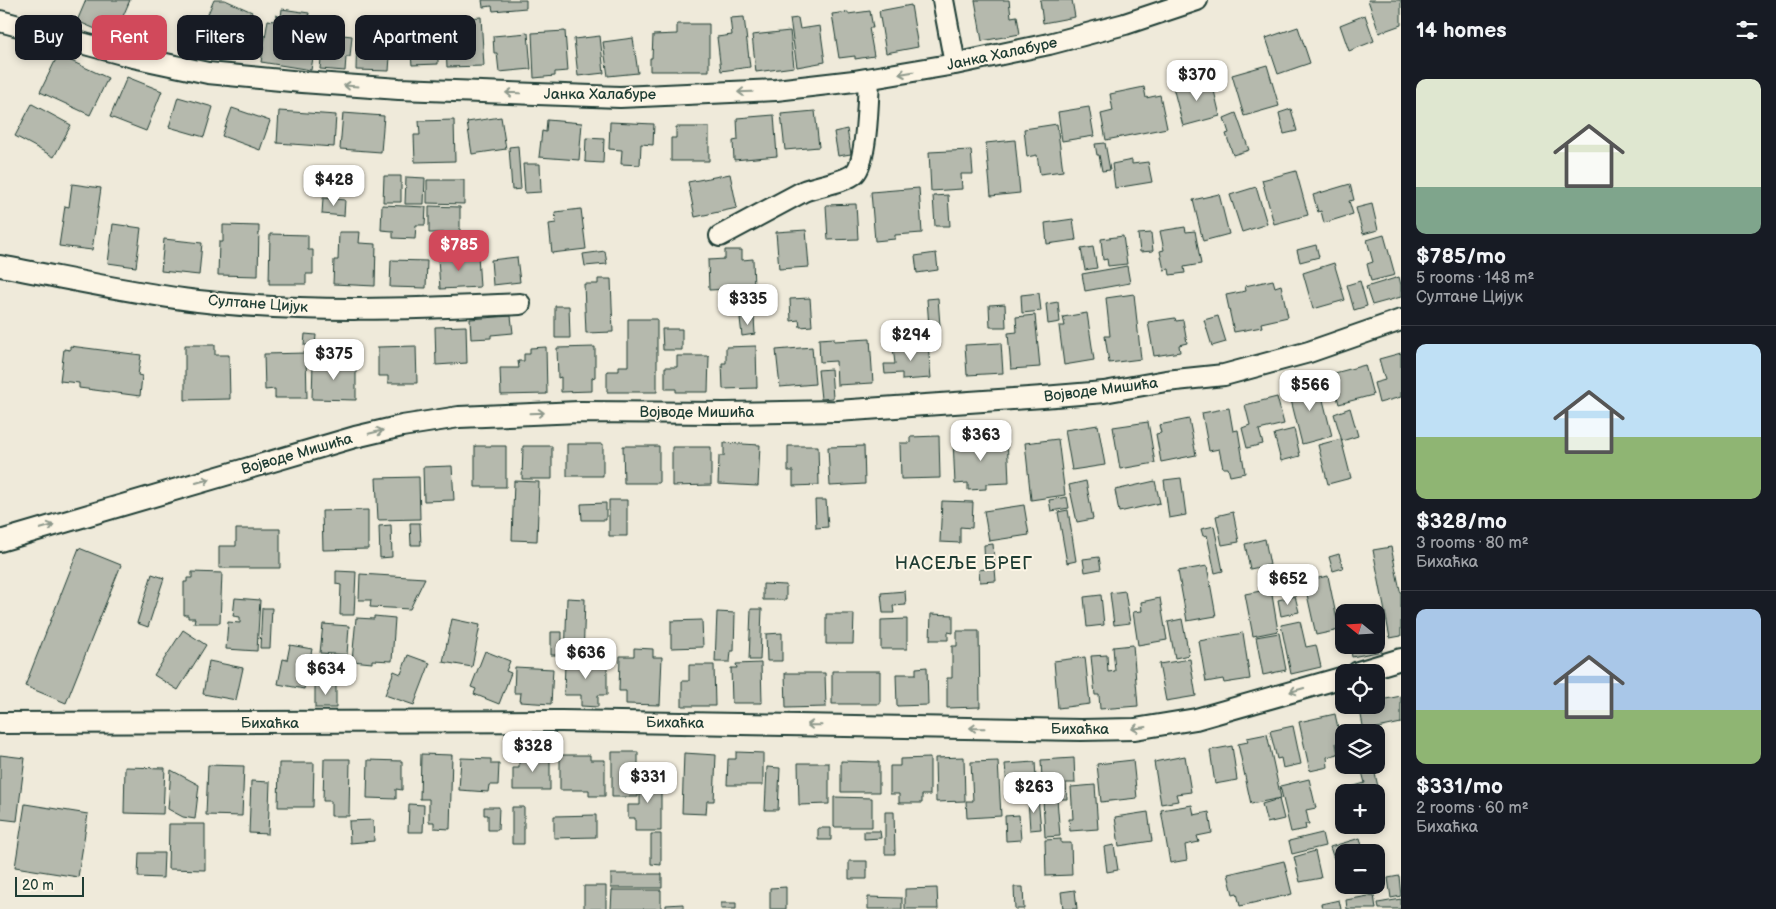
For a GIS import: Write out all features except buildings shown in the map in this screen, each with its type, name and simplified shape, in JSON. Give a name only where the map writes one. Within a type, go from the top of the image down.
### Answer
[{"type":"street","points":[[943,0],[954,64]]},
{"type":"street","name":"Јанка Халабуре","points":[[0,21],[124,54],[208,73],[399,90],[620,96],[776,90],[869,79],[954,64],[1078,37],[1125,24],[1197,0]]},
{"type":"street","points":[[720,236],[804,191],[847,178],[855,173],[862,158],[864,146],[869,79]]},
{"type":"street","name":"Султане Цијук","points":[[0,266],[150,294],[198,301],[250,305],[383,310],[520,304]]},
{"type":"street","name":"Војводе Мишића","points":[[0,541],[355,437],[402,426],[459,417],[579,412],[725,413],[837,411],[1104,392],[1166,381],[1224,375],[1309,352],[1401,320]]},
{"type":"street","points":[[1384,664],[1401,659]]},
{"type":"street","name":"Бихаћка","points":[[0,723],[561,721],[1071,730],[1135,729],[1196,719],[1335,680]]},
{"type":"district","name":"НАСЕЉЕ БРЕГ","points":[[964,563]]}]
